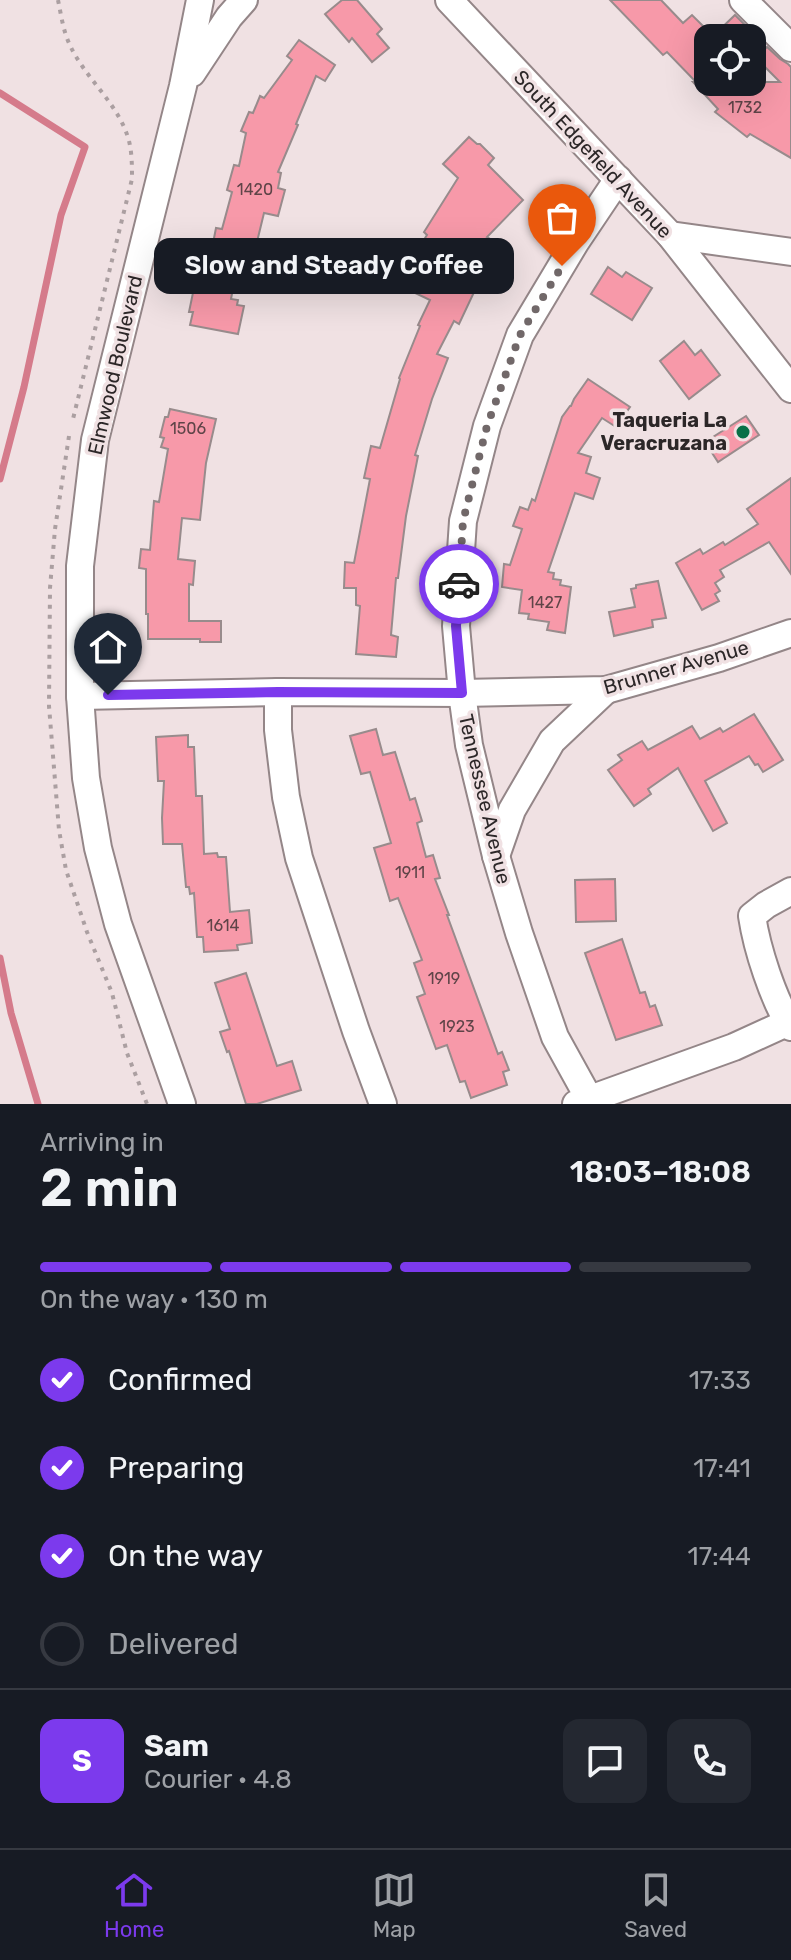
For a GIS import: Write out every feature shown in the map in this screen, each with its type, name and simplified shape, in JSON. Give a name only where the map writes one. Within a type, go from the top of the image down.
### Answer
[{"type":"street","name":"Elmwood Boulevard","points":[[165,1102],[98,848],[86,778],[80,696],[80,566],[95,440],[183,86],[200,0]]},
{"type":"street","points":[[183,86],[244,0]]},
{"type":"street","name":"South Edgefield Avenue","points":[[449,0],[670,235],[791,389]]},
{"type":"street","points":[[743,0],[791,48]]},
{"type":"street","name":"Tennessee Avenue","points":[[585,1102],[555,1037],[496,856],[469,745],[456,626],[463,521],[487,426],[520,335],[618,179]]},
{"type":"street","points":[[670,235],[791,252]]},
{"type":"street","name":"Brunner Avenue","points":[[80,696],[606,690],[719,658],[791,633]]},
{"type":"street","points":[[496,856],[512,810],[552,741],[606,690]]},
{"type":"street","points":[[278,692],[278,730],[286,797],[299,858],[383,1104]]},
{"type":"street","points":[[585,1102],[790,1024],[765,966],[752,916],[791,891]]},
{"type":"building","points":[[342,0],[357,0],[382,29],[377,34],[389,48],[372,62],[352,38],[349,42],[325,14]]},
{"type":"building","points":[[610,0],[661,0],[683,23],[692,15],[701,24],[694,24],[694,80],[667,52],[663,55]]},
{"type":"building","points":[[735,15],[744,24],[726,24]]},
{"type":"building","points":[[299,40],[335,65],[325,81],[316,76],[296,124],[278,172],[281,173],[278,188],[285,190],[278,216],[264,213],[255,250],[249,249],[245,264],[238,262],[231,299],[238,300],[237,305],[244,306],[238,334],[190,325],[193,312],[189,312],[195,283],[205,284],[216,228],[222,229],[232,192],[227,190],[234,165],[239,166],[246,133],[241,131],[260,96],[264,98],[292,60],[287,56]]},
{"type":"building","points":[[767,47],[791,67],[791,158],[750,134],[747,137],[715,112],[718,109],[706,96],[766,96],[766,82],[780,82],[766,68]]},
{"type":"building","points":[[469,137],[494,158],[488,165],[523,200],[487,237],[505,248],[487,275],[483,273],[459,324],[454,321],[437,354],[448,358],[415,455],[418,456],[396,578],[391,635],[398,637],[396,657],[356,654],[360,606],[356,605],[356,588],[344,588],[345,562],[354,563],[370,479],[364,478],[371,446],[380,448],[399,378],[430,300],[411,291],[415,283],[412,281],[424,255],[417,251],[427,235],[424,232],[458,178],[443,164]]},
{"type":"building","points":[[608,267],[622,277],[626,272],[652,288],[632,320],[591,294]]},
{"type":"building","points":[[684,341],[695,355],[701,350],[720,375],[689,399],[660,361]]},
{"type":"building","points":[[588,379],[630,407],[616,427],[602,418],[578,453],[591,457],[586,473],[600,478],[593,499],[575,493],[548,572],[554,573],[553,579],[561,580],[560,585],[571,587],[565,633],[547,630],[549,622],[528,619],[529,614],[519,613],[522,590],[502,587],[504,564],[510,565],[522,529],[513,526],[520,507],[528,510],[532,499],[535,501],[562,417]]},
{"type":"building","points":[[170,409],[216,419],[206,463],[200,520],[182,518],[178,559],[195,561],[193,585],[189,584],[189,621],[221,621],[221,642],[148,639],[146,569],[139,568],[141,549],[150,550],[154,501],[159,502],[168,449],[161,447],[164,438],[160,437]]},
{"type":"building","points":[[746,416],[759,435],[718,462],[705,442]]},
{"type":"building","points":[[791,478],[791,574],[769,542],[720,570],[724,577],[715,583],[720,591],[715,594],[719,601],[702,610],[676,563],[700,549],[703,554],[723,542],[725,545],[758,524],[747,509]]},
{"type":"building","points":[[658,581],[666,618],[652,620],[653,627],[614,636],[609,612],[635,607],[631,589],[636,585]]},
{"type":"building","points":[[754,714],[783,760],[763,772],[749,756],[705,781],[727,823],[713,831],[678,768],[648,789],[651,794],[634,806],[608,770],[622,760],[618,755],[642,741],[648,750],[692,726],[700,739],[720,728],[723,732]]},
{"type":"building","points":[[376,729],[383,755],[395,752],[410,800],[415,798],[422,821],[417,823],[426,857],[433,855],[440,878],[435,879],[447,915],[498,1054],[502,1052],[509,1070],[503,1072],[507,1085],[471,1098],[465,1081],[460,1082],[447,1045],[436,1049],[417,997],[425,994],[414,963],[422,960],[398,898],[390,901],[374,848],[391,843],[370,772],[361,774],[350,736]]},
{"type":"building","points":[[188,735],[188,747],[194,747],[196,796],[202,796],[204,854],[217,853],[218,857],[226,857],[230,912],[249,910],[252,943],[237,945],[238,950],[204,952],[203,937],[197,937],[194,893],[190,894],[189,887],[186,887],[182,844],[163,844],[164,781],[158,781],[156,737]]},
{"type":"building","points":[[615,879],[616,921],[576,922],[575,880]]},
{"type":"building","points":[[622,939],[640,993],[645,992],[650,1007],[655,1005],[662,1025],[616,1040],[585,953]]},
{"type":"building","points":[[246,973],[277,1066],[292,1061],[301,1090],[257,1104],[246,1104],[220,1032],[230,1029],[215,983]]},
{"type":"waterway","points":[[0,93],[85,147],[61,215],[24,387],[0,479]]},
{"type":"waterway","points":[[0,958],[11,1013],[38,1104]]},
{"type":"way so far","points":[[459,584],[463,521],[487,426],[520,335],[562,266]]},
{"type":"place","name":"Slow and Steady Coffee","points":[[562,266]]},
{"type":"place","name":"Taqueria La Veracruzana","points":[[743,432]]},
{"type":"route","points":[[108,695],[462,693],[456,626],[459,584]]}]
